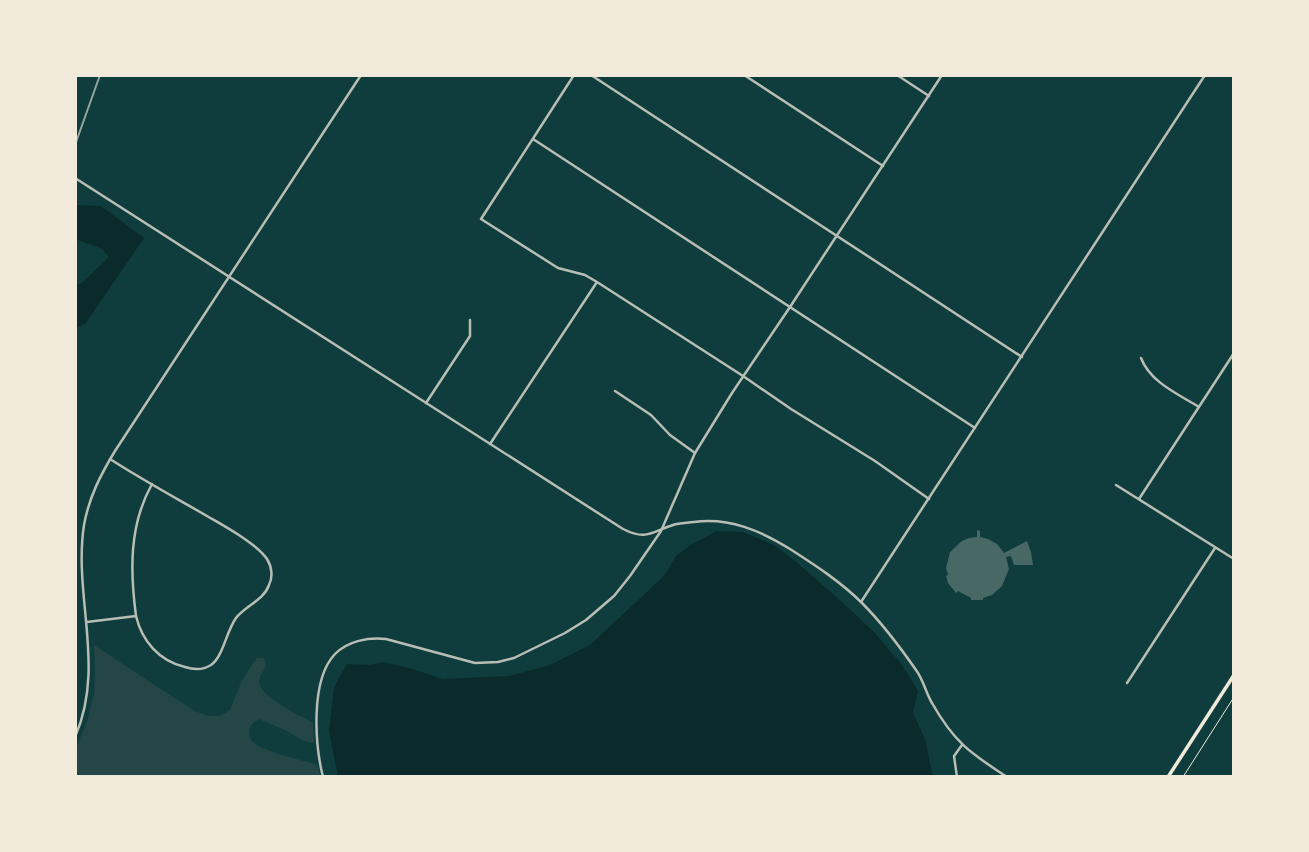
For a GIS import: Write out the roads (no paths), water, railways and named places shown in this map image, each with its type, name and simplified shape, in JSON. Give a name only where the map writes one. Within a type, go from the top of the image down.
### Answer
[{"type":"main road","points":[[1168,777],[1234,675]]},
{"type":"street","points":[[75,737],[89,686],[82,557],[84,525],[97,482],[361,75]]},
{"type":"street","points":[[574,75],[481,219],[558,268],[585,275],[597,282],[790,409],[876,461],[929,499]]},
{"type":"street","points":[[591,75],[1021,357]]},
{"type":"street","points":[[744,75],[883,166]]},
{"type":"street","points":[[897,75],[929,96]]},
{"type":"street","points":[[323,777],[317,749],[318,702],[323,676],[330,660],[342,648],[358,641],[386,639],[475,663],[498,662],[514,658],[549,642],[586,620],[614,596],[661,531],[695,453],[743,376],[942,75]]},
{"type":"street","points":[[861,602],[1205,75]]},
{"type":"street","points":[[533,139],[975,428]]},
{"type":"street","points":[[75,178],[623,529],[639,535],[651,535],[673,525],[695,521],[725,521],[743,526],[790,549],[861,602],[918,672],[943,723],[961,745],[1007,777]]},
{"type":"street","points":[[490,444],[597,282]]},
{"type":"street","points":[[426,403],[470,337],[470,320]]},
{"type":"street","points":[[1139,499],[1234,354]]},
{"type":"street","points":[[1141,358],[1154,378],[1199,407]]},
{"type":"street","points":[[615,391],[644,410],[670,435],[695,453]]},
{"type":"street","points":[[110,459],[228,528],[266,558],[271,568],[270,584],[265,593],[244,609],[232,624],[217,659],[202,668],[181,666],[161,656],[146,641],[136,616],[133,543],[141,510],[152,484]]},
{"type":"street","points":[[1116,485],[1234,559]]},
{"type":"street","points":[[1127,683],[1215,548]]},
{"type":"street","points":[[87,622],[136,616]]},
{"type":"street","points":[[957,777],[954,756],[961,745]]},
{"type":"railway","points":[[75,145],[100,75]]}]
